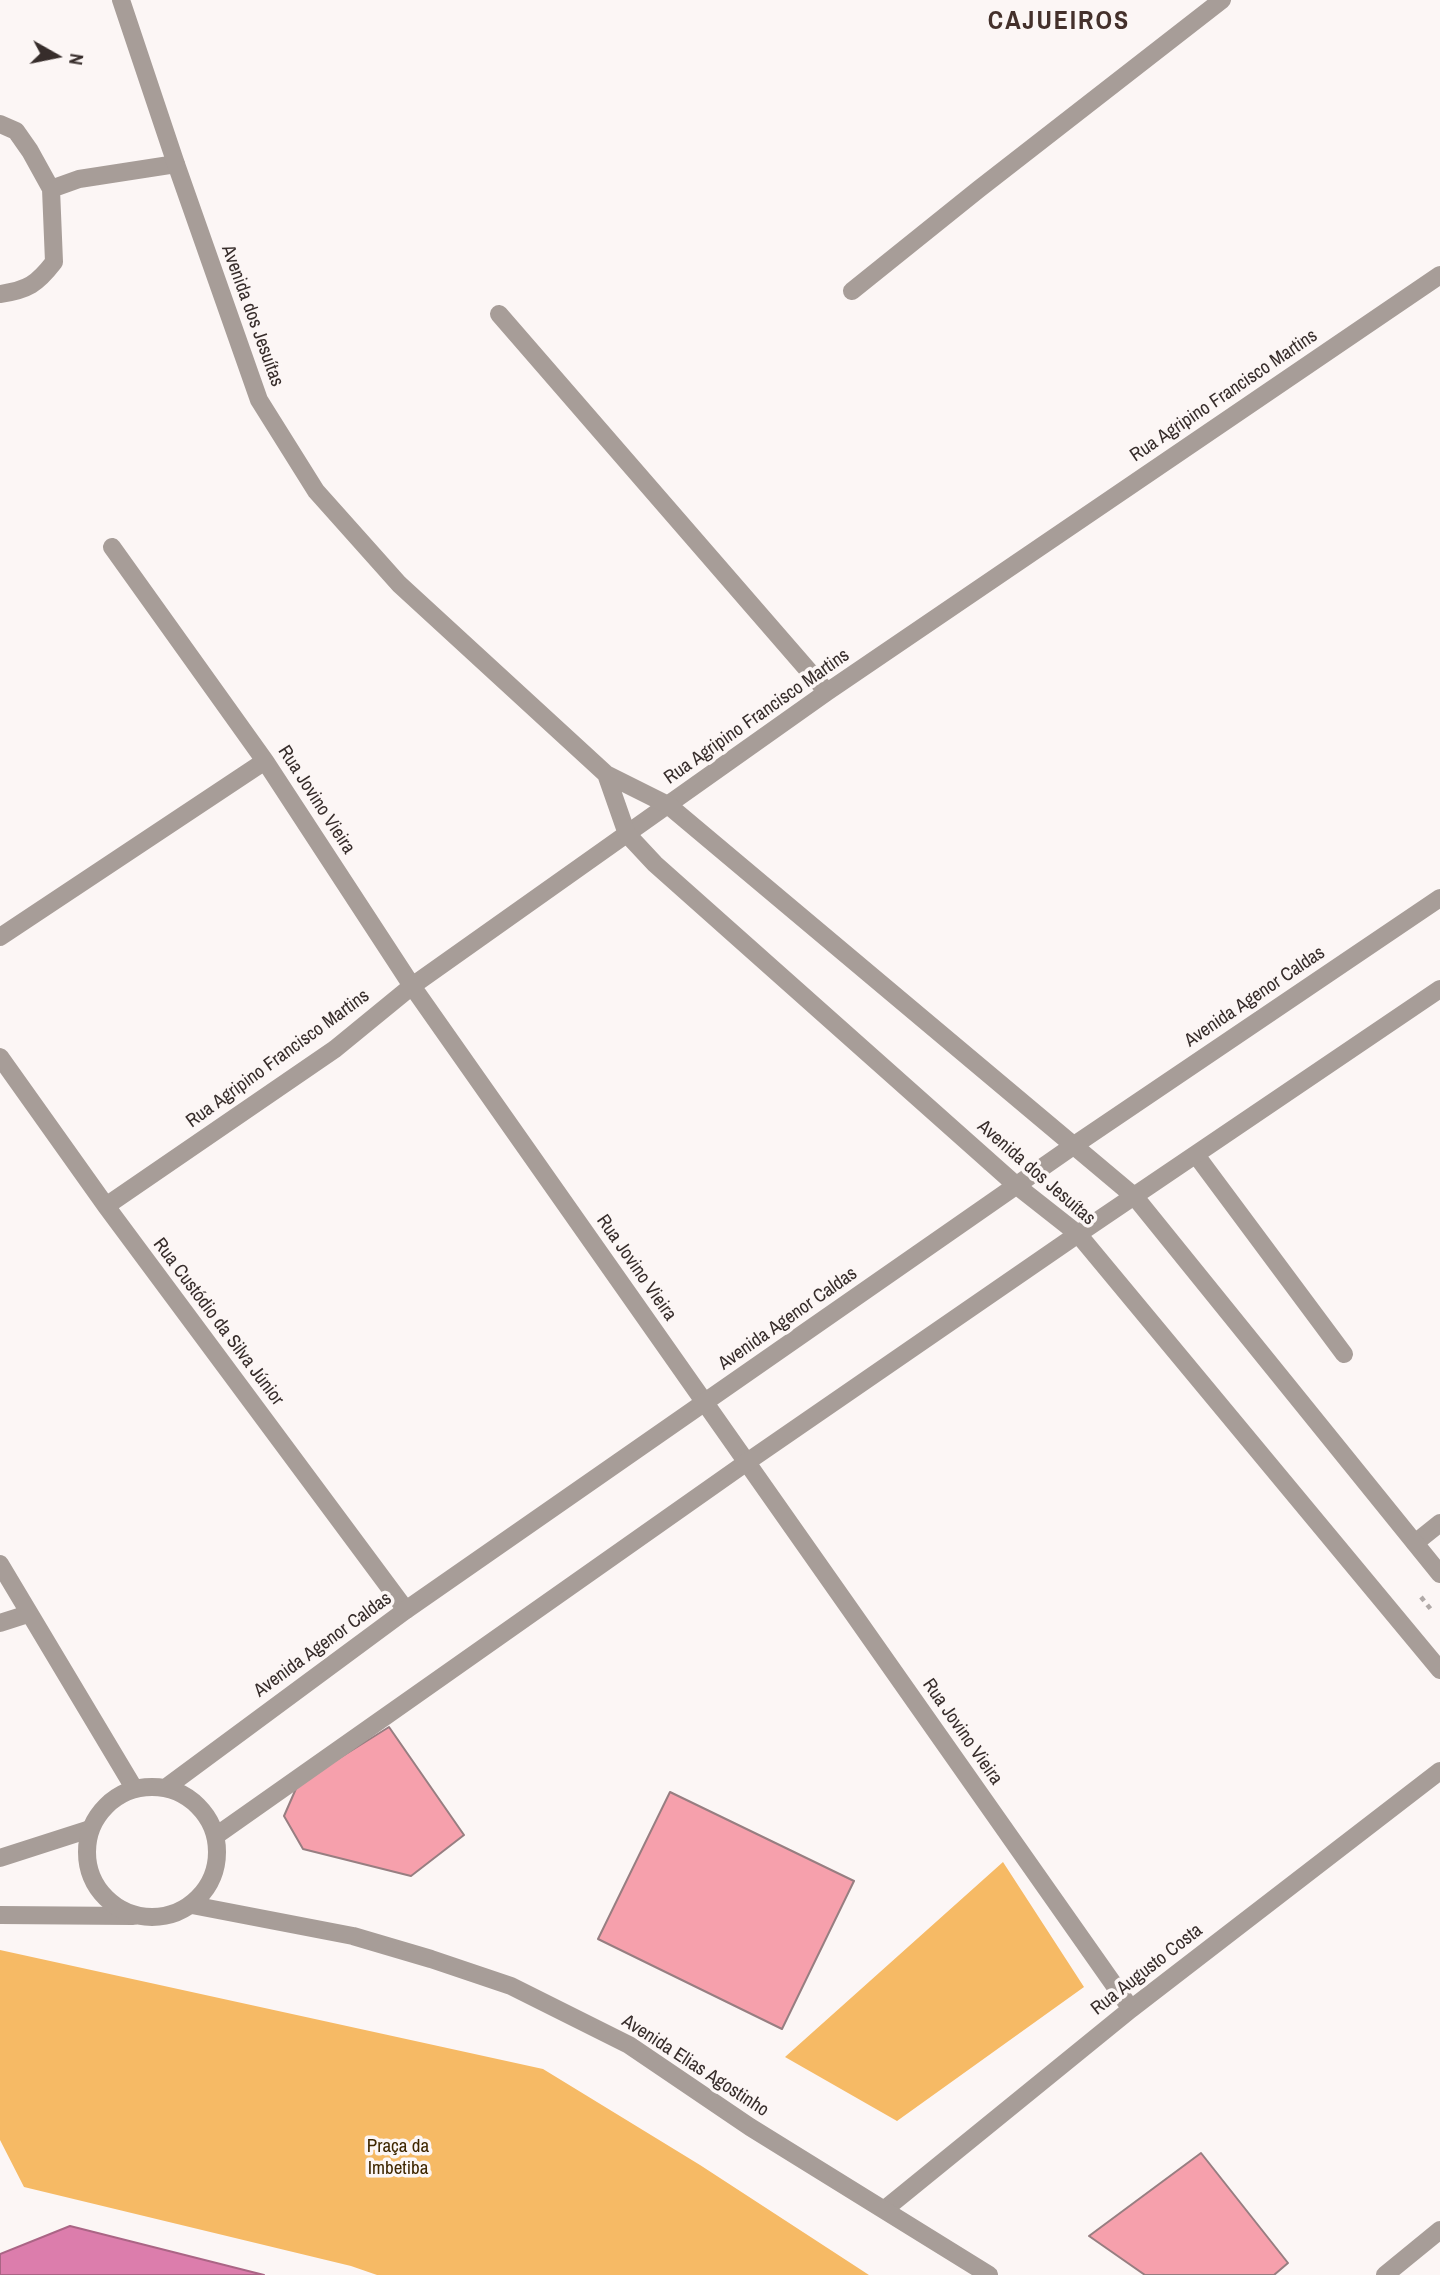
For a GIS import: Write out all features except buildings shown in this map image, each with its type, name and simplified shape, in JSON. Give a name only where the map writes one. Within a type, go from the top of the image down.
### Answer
[{"type":"street","name":"Avenida dos Jesuítas","points":[[121,0],[259,400],[316,491],[399,584],[606,774],[668,805],[1135,1197],[1440,1574]]},
{"type":"street","points":[[852,291],[1222,0]]},
{"type":"street","points":[[0,124],[16,131],[51,189],[54,262],[38,282],[0,295]]},
{"type":"street","points":[[51,189],[79,179],[176,164]]},
{"type":"street","name":"Rua Agripino Francisco Martins","points":[[106,1206],[335,1049],[412,986],[827,692],[1440,275]]},
{"type":"street","points":[[499,314],[827,692]]},
{"type":"street","name":"Rua Jovino Vieira","points":[[112,547],[265,761],[412,986],[1130,2009]]},
{"type":"street","points":[[0,937],[265,761]]},
{"type":"street","name":"Avenida dos Jesuítas","points":[[606,774],[627,834],[655,864],[1017,1186],[1078,1234],[1440,1670]]},
{"type":"street","name":"Avenida Agenor Caldas","points":[[168,1786],[406,1610],[1073,1146],[1440,898]]},
{"type":"street","points":[[217,1835],[747,1462],[1440,989]]},
{"type":"street","name":"Rua Custódio da Silva Júnior","points":[[0,1057],[106,1206],[406,1610]]},
{"type":"street","points":[[1196,1155],[1345,1354]]},
{"type":"street","points":[[1415,1543],[1440,1522]]},
{"type":"street","points":[[0,1564],[134,1787]]},
{"type":"street","points":[[0,1623],[28,1614]]},
{"type":"street","name":"Rua Augusto Costa","points":[[885,2209],[1130,2009],[1440,1771]]},
{"type":"street","points":[[0,1915],[164,1918],[192,1905],[215,1874],[217,1835],[199,1804],[168,1786],[134,1787],[107,1803],[90,1829],[87,1865],[103,1897],[133,1916]]},
{"type":"street","points":[[0,1858],[90,1829]]},
{"type":"street","name":"Avenida Elias Agostinho","points":[[192,1905],[353,1936],[510,1986],[629,2045],[750,2127],[989,2275]]},
{"type":"street","points":[[1385,2275],[1440,2230]]},
{"type":"green space","points":[[1003,1862],[1084,1987],[897,2121],[785,2057]]},
{"type":"green space","name":"Praça da Imbetiba","points":[[0,1950],[543,2069],[700,2165],[869,2275],[377,2275],[351,2266],[24,2187],[0,2140]]},
{"type":"shaded area","points":[[70,2226],[264,2275],[0,2275],[0,2254]]},
{"type":"district","name":"CAJUEIROS","points":[[1059,22]]}]
